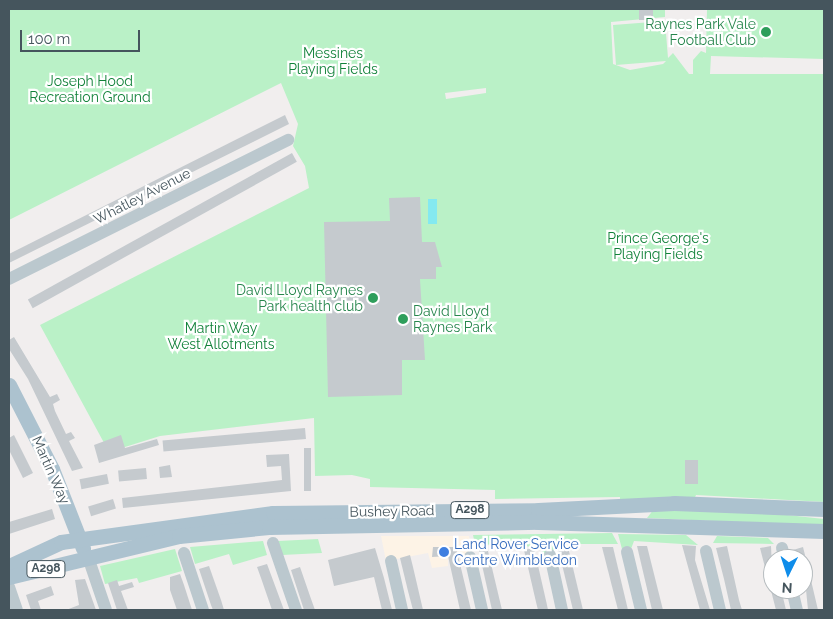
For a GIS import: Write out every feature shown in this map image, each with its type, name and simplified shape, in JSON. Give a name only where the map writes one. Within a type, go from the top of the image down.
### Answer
[{"type":"main road","name":"Martin Way","points":[[9,385],[52,469],[87,563]]},
{"type":"main road","name":"Bushey Road","points":[[9,566],[80,540],[273,513],[642,504],[824,509]]},
{"type":"main road","points":[[642,504],[643,526]]},
{"type":"main road","name":"Bushey Road","points":[[781,507],[824,514]]},
{"type":"main road","name":"Bushey Road","points":[[9,577],[87,563],[146,544],[269,527],[538,522],[824,531]]},
{"type":"main road","name":"Bushey Road","points":[[80,540],[146,544]]},
{"type":"street","name":"Whatley Avenue","points":[[9,279],[288,140]]},
{"type":"street","points":[[273,544],[296,610]]},
{"type":"street","points":[[706,551],[720,610]]},
{"type":"street","points":[[627,552],[641,610]]},
{"type":"street","points":[[184,553],[203,610]]},
{"type":"street","points":[[550,555],[562,610]]},
{"type":"street","points":[[470,557],[482,610]]},
{"type":"street","points":[[391,561],[402,610]]},
{"type":"street","points":[[87,563],[106,610]]},
{"type":"street","points":[[9,586],[17,610]]},
{"type":"shaded area","name":"Land Rover Service Centre Wimbledon","points":[[381,536],[469,536],[473,555],[448,559],[448,566],[432,568],[428,553],[386,561]]},
{"type":"green space","points":[[9,9],[665,9],[665,17],[611,22],[613,64],[630,70],[663,64],[666,61],[616,65],[613,25],[665,21],[668,58],[673,53],[689,74],[693,74],[693,60],[701,51],[706,53],[707,9],[824,9],[824,59],[711,56],[710,74],[824,74],[824,502],[696,495],[694,500],[620,502],[620,497],[495,499],[495,490],[370,487],[370,479],[352,475],[315,476],[314,418],[160,436],[109,452],[40,325],[309,188],[305,166],[293,146],[298,124],[281,83],[9,220]],"holes":[[[486,88],[486,93],[446,99],[445,93]]]},
{"type":"green space","points":[[654,509],[741,510],[824,519],[824,526],[647,518]]},
{"type":"green space","points":[[612,533],[618,544],[553,544],[555,551],[543,554],[541,547],[475,544],[473,535]]},
{"type":"green space","points":[[618,534],[686,535],[698,545],[634,541],[631,549],[622,549]]},
{"type":"green space","points":[[717,536],[768,538],[774,544],[713,543]]},
{"type":"green space","points":[[318,539],[322,553],[282,555],[278,541]]},
{"type":"green space","points":[[263,541],[267,555],[233,565],[229,554],[195,564],[190,547]]},
{"type":"green space","points":[[175,549],[182,571],[139,583],[137,578],[105,584],[100,566]]},
{"type":"water","points":[[428,199],[437,199],[437,224],[428,224]]},
{"type":"building","points":[[639,9],[653,9],[653,20],[639,20]]},
{"type":"building","points":[[285,115],[289,124],[9,263],[9,254]]},
{"type":"building","points":[[292,153],[297,162],[33,308],[28,299]]},
{"type":"building","name":"David Lloyd Raynes Park health club","points":[[420,197],[422,242],[435,242],[442,267],[436,267],[436,279],[420,279],[425,360],[402,360],[402,395],[328,397],[324,222],[390,221],[389,198]]},
{"type":"building","points":[[14,337],[50,397],[57,394],[60,400],[53,404],[55,411],[66,434],[71,432],[75,438],[69,441],[83,468],[72,471],[28,379],[9,349],[9,340]]},
{"type":"building","points":[[305,428],[306,439],[164,451],[163,440]]},
{"type":"building","points":[[14,435],[33,473],[23,478],[9,450],[9,438]]},
{"type":"building","points":[[121,435],[125,448],[157,439],[159,445],[99,463],[94,445]]},
{"type":"building","points":[[304,448],[311,448],[311,491],[304,491]]},
{"type":"building","points":[[289,454],[291,491],[123,508],[122,498],[282,480],[281,466],[267,467],[266,455]]},
{"type":"building","points":[[685,460],[698,460],[698,484],[685,484]]},
{"type":"building","points":[[170,465],[172,477],[160,478],[159,467]]},
{"type":"building","points":[[146,468],[147,479],[119,481],[118,470]]},
{"type":"building","points":[[107,474],[109,484],[81,489],[80,479]]},
{"type":"building","points":[[113,499],[116,509],[91,516],[88,507]]},
{"type":"building","points":[[52,509],[55,519],[9,534],[9,522]]},
{"type":"building","points":[[682,545],[696,546],[695,560],[710,610],[700,610]]},
{"type":"building","points":[[637,546],[647,546],[663,610],[652,610]]},
{"type":"building","points":[[727,546],[742,610],[731,610],[716,548]]},
{"type":"building","points":[[771,546],[771,549],[763,549],[763,560],[760,548]]},
{"type":"building","points":[[433,547],[456,547],[471,610],[460,610],[448,556],[432,557]]},
{"type":"building","points":[[478,547],[487,547],[502,610],[492,610]]},
{"type":"building","points":[[568,547],[583,610],[573,610],[558,548]]},
{"type":"building","points":[[602,547],[613,547],[628,610],[618,610]]},
{"type":"building","points":[[375,548],[392,610],[382,610],[374,577],[334,586],[328,560]]},
{"type":"building","points":[[534,548],[548,610],[538,610],[524,550]]},
{"type":"building","points":[[410,555],[423,610],[413,610],[400,558]]},
{"type":"building","points":[[267,564],[284,610],[272,610],[257,567]]},
{"type":"building","points":[[209,566],[224,610],[213,610],[211,605],[199,569]]},
{"type":"building","points":[[300,567],[315,610],[304,610],[291,570]]},
{"type":"building","points":[[180,574],[192,610],[177,610],[170,590],[170,577]]},
{"type":"building","points":[[85,579],[96,610],[66,610],[79,605],[75,580]]},
{"type":"building","points":[[117,580],[119,586],[132,582],[134,587],[121,591],[128,610],[117,610],[108,583]]},
{"type":"building","points":[[51,586],[54,595],[38,601],[41,610],[31,610],[26,595]]},
{"type":"building","points":[[813,589],[818,610],[808,610],[807,599],[813,599]]},
{"type":"building","points":[[773,599],[783,599],[786,610],[776,610]]},
{"type":"place","name":"Raynes Park Vale Football Club","points":[[766,32]]},
{"type":"place","name":"David Lloyd Raynes Park health club","points":[[373,298]]},
{"type":"place","name":"David Lloyd Raynes Park","points":[[403,319]]},
{"type":"place","name":"Land Rover Service Centre Wimbledon","points":[[444,552]]},
{"type":"park label","name":"Messines Playing Fields","points":[[333,62]]},
{"type":"park label","name":"Joseph Hood Recreation Ground","points":[[90,89]]},
{"type":"park label","name":"Prince George's Playing Fields","points":[[658,246]]},
{"type":"park label","name":"Martin Way West Allotments","points":[[221,336]]}]
